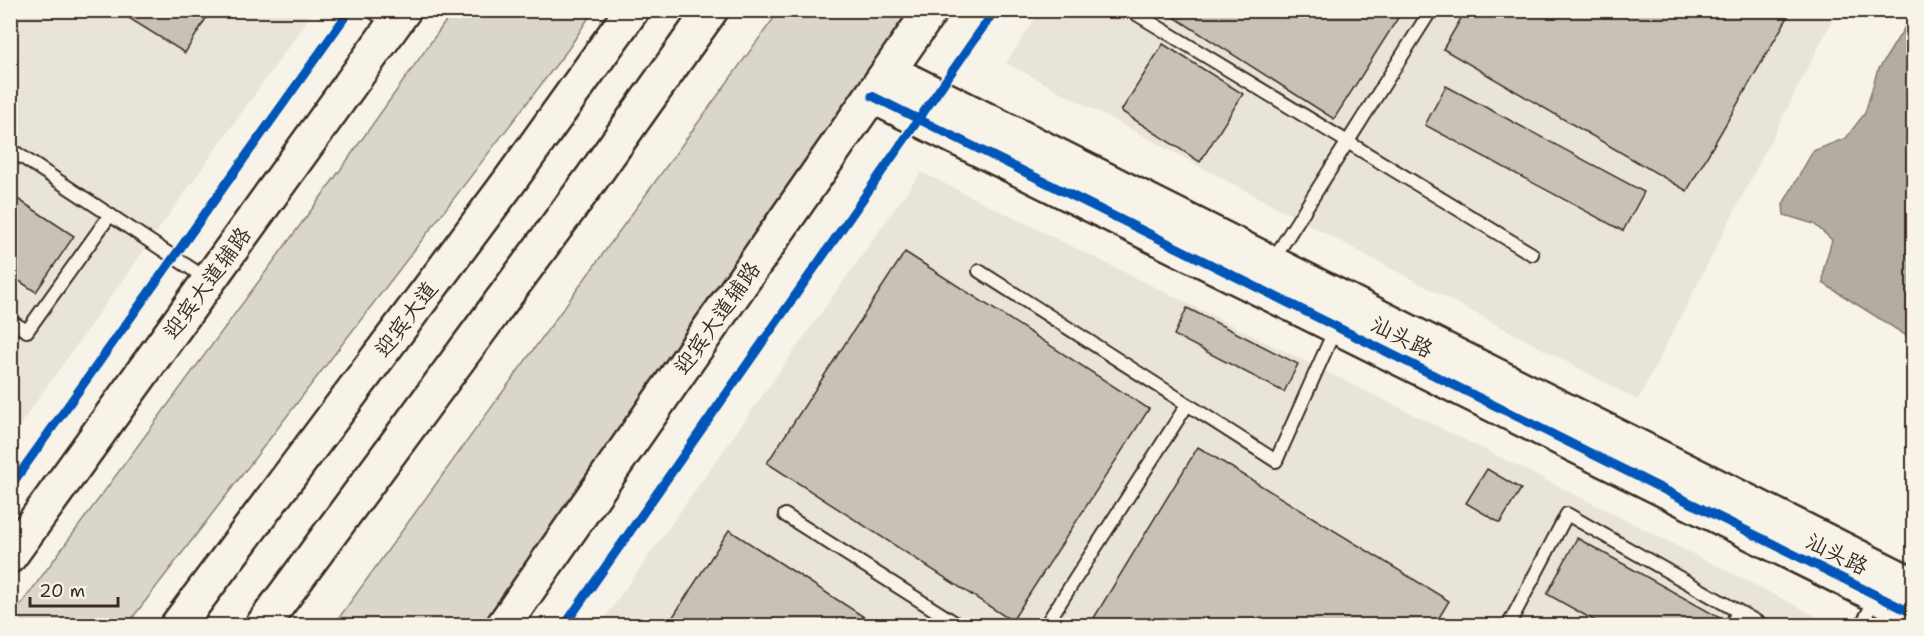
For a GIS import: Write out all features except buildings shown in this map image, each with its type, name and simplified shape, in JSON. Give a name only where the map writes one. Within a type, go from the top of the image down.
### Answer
[{"type":"main road","points":[[509,182],[608,10]]},
{"type":"main road","name":"迎宾大道","points":[[180,622],[509,182],[632,10]]},
{"type":"main road","points":[[262,626],[592,178],[711,10]]},
{"type":"main road","points":[[592,178],[726,10]]},
{"type":"main road","name":"迎宾大道辅路","points":[[503,626],[931,10]]},
{"type":"main road","name":"迎宾大道辅路","points":[[10,556],[210,280],[390,15]]},
{"type":"main road","name":"汕头路","points":[[881,83],[1263,275],[1894,585],[1914,614]]},
{"type":"lane","points":[[1130,10],[1532,254]]},
{"type":"lane","points":[[1263,275],[1431,10]]},
{"type":"lane","points":[[10,149],[210,280]]},
{"type":"lane","points":[[10,321],[27,331],[110,215]]},
{"type":"lane","points":[[979,271],[1276,461],[1342,314]]},
{"type":"lane","points":[[1045,626],[1187,405]]},
{"type":"lane","points":[[1508,626],[1567,514],[1764,626]]},
{"type":"lane","points":[[785,515],[960,626]]},
{"type":"lane","points":[[1861,626],[1894,585]]},
{"type":"lane","points":[[1731,626],[1738,611]]},
{"type":"shaded area","points":[[11,11],[314,11],[11,437]]},
{"type":"shaded area","points":[[453,11],[593,11],[569,48],[127,625],[11,625],[11,618],[326,190]]},
{"type":"shaded area","points":[[779,11],[913,11],[484,625],[333,626]]},
{"type":"shaded area","points":[[1040,11],[1837,11],[1638,400],[1006,63]]},
{"type":"shaded area","points":[[1913,14],[1913,340],[1823,283],[1824,267],[1832,240],[1814,224],[1784,215],[1783,204],[1813,151],[1846,138],[1865,113],[1877,72]]},
{"type":"shaded area","points":[[921,172],[1536,475],[1834,625],[599,626]]},
{"type":"cycle path","points":[[10,487],[350,10]]},
{"type":"cycle path","points":[[564,626],[995,10]]},
{"type":"cycle path","points":[[872,96],[1914,614]]}]
